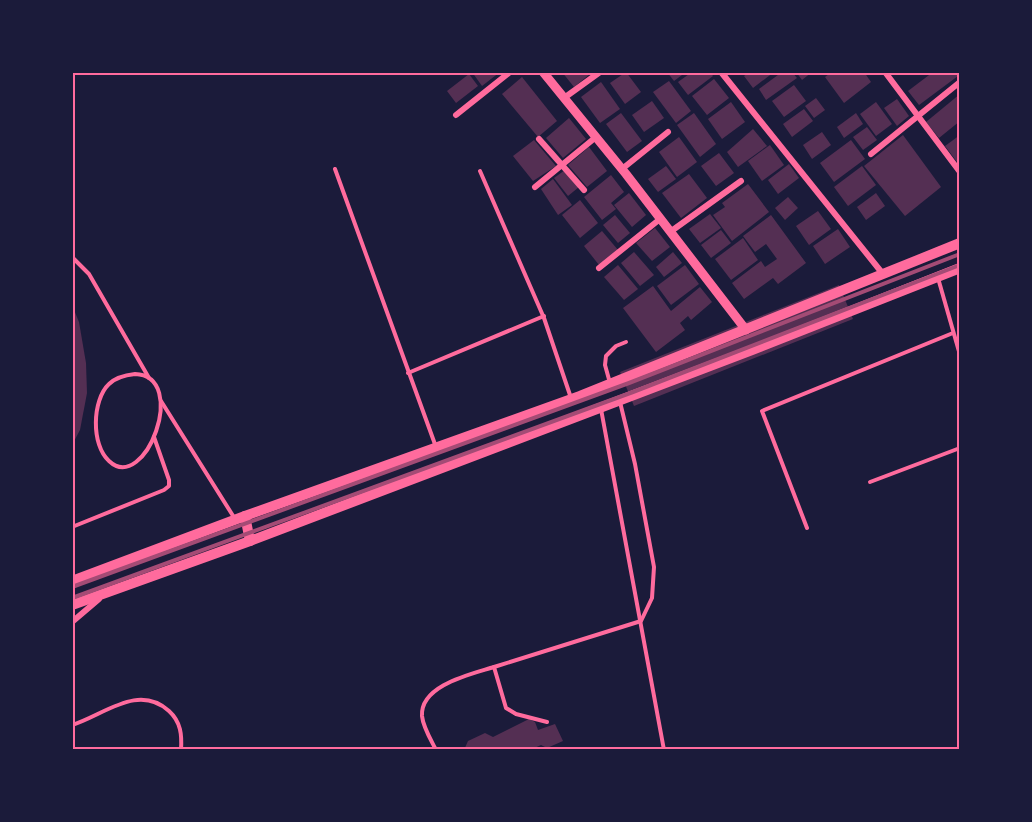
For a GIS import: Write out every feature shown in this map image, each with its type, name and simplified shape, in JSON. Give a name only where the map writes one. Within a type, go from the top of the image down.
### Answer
[{"type":"main road","points":[[72,581],[571,399],[960,243]]},
{"type":"main road","points":[[72,605],[250,541],[960,268]]},
{"type":"main road","points":[[240,518],[250,541]]},
{"type":"street","points":[[456,115],[510,72]]},
{"type":"street","points":[[543,72],[622,169],[746,330]]},
{"type":"street","points":[[564,98],[600,72]]},
{"type":"street","points":[[721,72],[882,274]]},
{"type":"street","points":[[885,72],[960,172]]},
{"type":"street","points":[[871,154],[960,82]]},
{"type":"street","points":[[622,169],[668,132]]},
{"type":"street","points":[[535,187],[596,137]]},
{"type":"street","points":[[539,139],[584,190]]},
{"type":"street","points":[[670,232],[741,181]]},
{"type":"street","points":[[599,268],[660,219]]},
{"type":"street","points":[[72,622],[106,592]]},
{"type":"lane","points":[[335,169],[436,447]]},
{"type":"lane","points":[[480,171],[543,315],[571,399]]},
{"type":"lane","points":[[72,257],[89,274],[149,379]]},
{"type":"lane","points":[[938,277],[960,355]]},
{"type":"lane","points":[[408,373],[543,315]]},
{"type":"lane","points":[[807,528],[762,411],[952,333]]},
{"type":"lane","points":[[610,384],[605,365],[606,356],[616,346],[626,342]]},
{"type":"lane","points":[[161,399],[158,426],[151,445],[141,458],[131,466],[118,466],[109,461],[103,452],[97,440],[95,426],[103,391],[115,379],[141,374],[157,387],[161,399],[240,518]]},
{"type":"lane","points":[[436,750],[422,719],[422,709],[428,698],[446,684],[641,621],[652,598],[654,567],[635,464],[620,400]]},
{"type":"lane","points":[[600,408],[664,750]]},
{"type":"lane","points":[[72,527],[169,486],[170,480],[154,436]]},
{"type":"lane","points":[[870,482],[960,448]]},
{"type":"lane","points":[[494,667],[506,708],[516,714],[548,722]]},
{"type":"lane","points":[[72,725],[135,699],[148,700],[163,706],[173,715],[182,736],[181,750]]},
{"type":"building","points":[[472,72],[500,72],[482,86]]},
{"type":"building","points":[[562,72],[589,72],[590,74],[574,87]]},
{"type":"building","points":[[626,72],[641,92],[625,104],[610,83]]},
{"type":"building","points":[[667,72],[686,72],[674,81]]},
{"type":"building","points":[[692,72],[710,72],[713,76],[688,95],[678,82]]},
{"type":"building","points":[[750,72],[774,72],[753,88],[744,76]]},
{"type":"building","points":[[782,72],[792,72],[797,78],[766,100],[759,89]]},
{"type":"building","points":[[796,72],[812,72],[802,80]]},
{"type":"building","points":[[832,72],[864,72],[871,82],[844,103],[825,77]]},
{"type":"building","points":[[933,72],[955,72],[958,76],[919,105],[908,91]]},
{"type":"building","points":[[469,74],[478,86],[456,103],[447,91]]},
{"type":"building","points":[[522,77],[557,121],[538,137],[502,94]]},
{"type":"building","points":[[714,79],[729,98],[707,115],[692,96]]},
{"type":"building","points":[[669,81],[691,111],[676,123],[653,92]]},
{"type":"building","points":[[601,82],[620,109],[600,123],[581,97]]},
{"type":"building","points":[[794,85],[806,101],[784,117],[772,101]]},
{"type":"building","points":[[960,94],[960,121],[939,138],[926,122]]},
{"type":"building","points":[[816,98],[825,110],[814,118],[805,106]]},
{"type":"building","points":[[897,99],[909,116],[897,126],[884,108]]},
{"type":"building","points":[[652,101],[664,118],[644,132],[632,115]]},
{"type":"building","points":[[731,102],[745,122],[722,139],[708,119]]},
{"type":"building","points":[[876,102],[892,124],[876,136],[860,114]]},
{"type":"building","points":[[804,109],[813,121],[792,137],[783,124]]},
{"type":"building","points":[[621,113],[642,141],[627,152],[606,124]]},
{"type":"building","points":[[694,113],[716,144],[700,157],[677,125]]},
{"type":"building","points":[[856,113],[863,124],[844,138],[837,127]]},
{"type":"building","points":[[569,118],[586,139],[563,158],[546,138]]},
{"type":"building","points":[[867,127],[877,140],[863,150],[853,137]]},
{"type":"building","points":[[753,129],[767,146],[738,167],[727,152]]},
{"type":"building","points":[[822,132],[831,145],[812,159],[803,145]]},
{"type":"building","points":[[903,135],[941,187],[905,216],[864,166]]},
{"type":"building","points":[[960,135],[960,166],[945,146]]},
{"type":"building","points":[[679,137],[697,162],[677,177],[659,152]]},
{"type":"building","points":[[534,140],[556,166],[533,181],[513,156]]},
{"type":"building","points":[[851,140],[865,159],[834,182],[820,163]]},
{"type":"building","points":[[770,145],[784,165],[762,181],[748,161]]},
{"type":"building","points":[[589,147],[607,171],[587,187],[568,165]]},
{"type":"building","points":[[719,153],[734,173],[716,186],[701,166]]},
{"type":"building","points":[[789,164],[799,178],[778,194],[768,180]]},
{"type":"building","points":[[666,166],[676,179],[658,192],[648,179]]},
{"type":"building","points":[[862,166],[876,185],[848,206],[834,187]]},
{"type":"building","points":[[565,170],[579,187],[568,196],[554,178]]},
{"type":"building","points":[[689,174],[707,198],[681,218],[662,193]]},
{"type":"building","points":[[611,175],[624,192],[611,203],[616,209],[602,220],[584,197]]},
{"type":"building","points":[[553,179],[572,205],[558,215],[541,189]]},
{"type":"building","points":[[748,184],[769,212],[732,241],[713,215],[725,207],[722,203]]},
{"type":"building","points":[[629,193],[646,215],[632,227],[614,205]]},
{"type":"building","points":[[876,193],[885,206],[866,220],[857,207]]},
{"type":"building","points":[[788,197],[798,208],[785,220],[775,208]]},
{"type":"building","points":[[580,200],[598,223],[580,238],[562,215]]},
{"type":"building","points":[[818,211],[831,229],[809,245],[796,226]]},
{"type":"building","points":[[710,214],[721,228],[700,243],[689,229]]},
{"type":"building","points":[[615,215],[630,233],[618,243],[603,225]]},
{"type":"building","points":[[771,215],[806,263],[778,284],[773,278],[744,299],[732,283],[761,261],[765,267],[777,259],[766,244],[755,252],[743,236]]},
{"type":"building","points":[[655,228],[670,247],[652,261],[636,243]]},
{"type":"building","points":[[838,229],[850,247],[825,264],[813,246]]},
{"type":"building","points":[[721,230],[731,243],[711,258],[701,245]]},
{"type":"building","points":[[602,231],[618,250],[599,265],[584,246]]},
{"type":"building","points":[[743,238],[758,260],[731,280],[715,259]]},
{"type":"building","points":[[634,252],[654,275],[640,286],[621,263]]},
{"type":"building","points":[[673,252],[682,263],[664,277],[656,267]]},
{"type":"building","points":[[618,265],[638,289],[624,300],[604,277]]},
{"type":"building","points":[[685,265],[699,284],[671,305],[657,286]]},
{"type":"building","points":[[839,285],[853,319],[634,406],[620,372]]},
{"type":"building","points":[[653,286],[671,311],[700,287],[712,302],[691,320],[688,316],[680,323],[685,330],[656,352],[623,308]]},
{"type":"building","points":[[72,305],[79,322],[86,363],[87,393],[80,430],[72,445]]},
{"type":"building","points":[[529,719],[535,722],[538,730],[555,724],[563,741],[547,748],[541,745],[530,750],[464,750],[468,741],[485,733],[493,737]]},
{"type":"railway","points":[[72,587],[629,383],[960,254]]},
{"type":"railway","points":[[72,598],[633,392],[960,265]]}]
